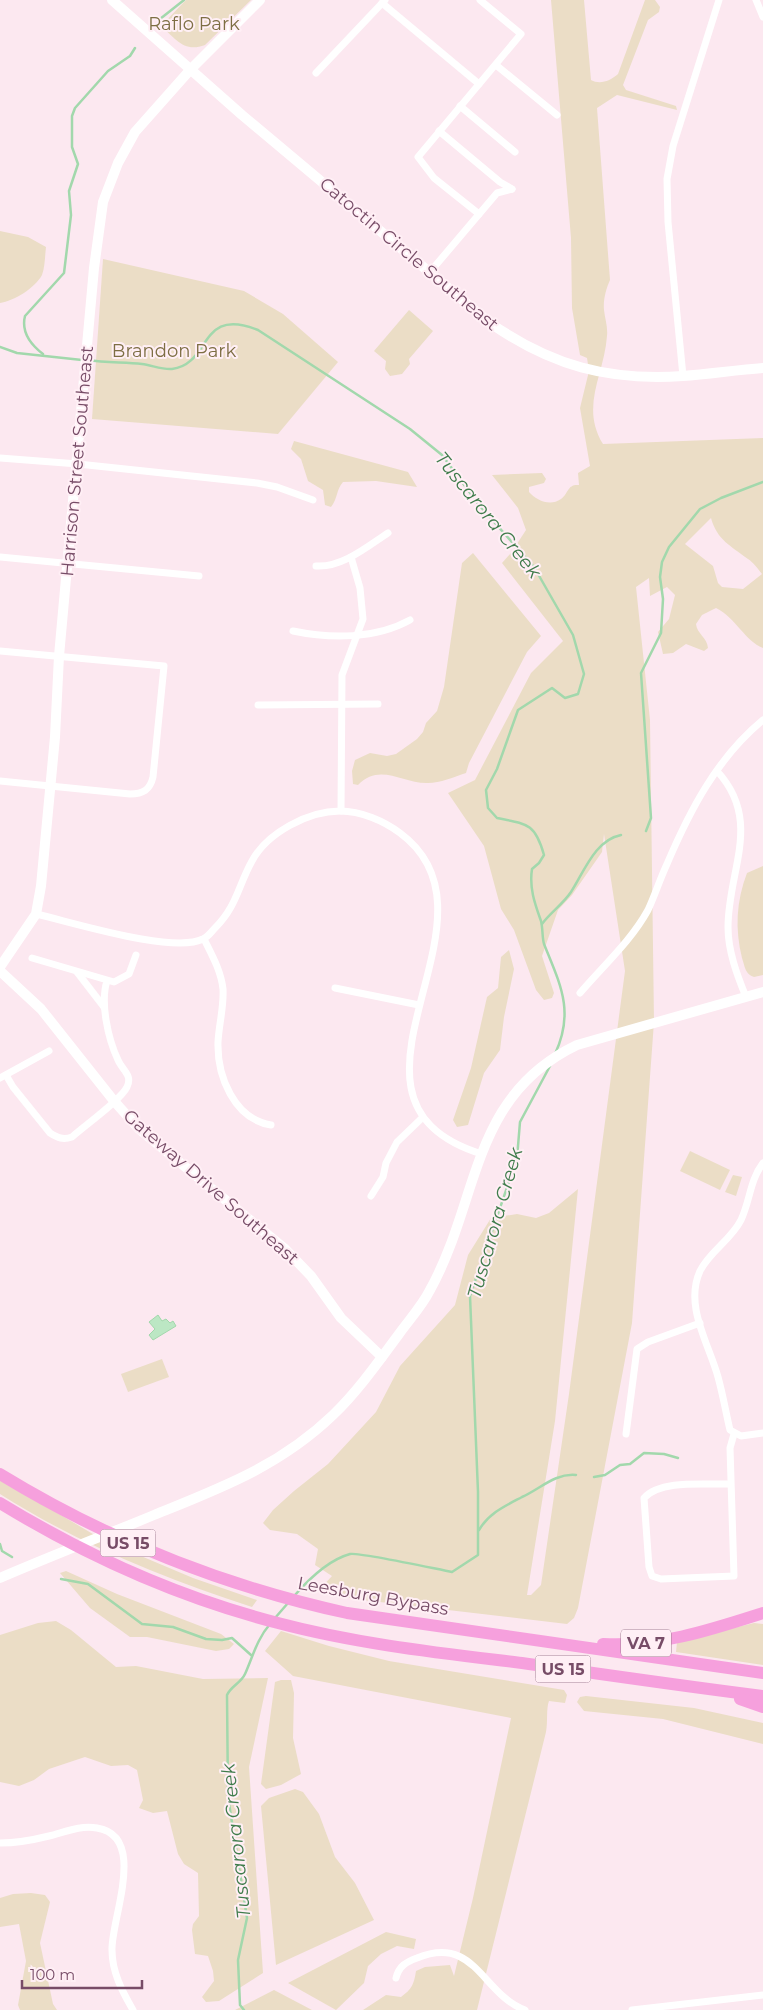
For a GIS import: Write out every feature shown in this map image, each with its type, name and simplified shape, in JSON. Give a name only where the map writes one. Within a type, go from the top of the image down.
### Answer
[{"type":"highway","name":"Leesburg Bypass","points":[[0,1474],[40,1498],[126,1542],[214,1577],[326,1609],[763,1673]]},
{"type":"highway","name":"US 15","points":[[0,1502],[88,1551],[130,1570],[215,1604],[303,1629],[364,1642],[763,1696]]},
{"type":"highway","name":"VA 7","points":[[526,1638],[606,1644],[656,1642],[718,1628],[763,1613]]},
{"type":"highway","points":[[714,1690],[763,1707]]},
{"type":"main road","name":"Catoctin Circle Southeast","points":[[112,0],[190,70],[430,272],[494,325],[526,347],[589,371],[606,374],[683,376],[763,368]]},
{"type":"main road","name":"Harrison Street Southeast","points":[[0,967],[36,914],[50,786],[59,656],[99,226],[108,187],[118,163],[135,132],[190,70],[260,0]]},
{"type":"main road","name":"Gateway Drive Southeast","points":[[0,971],[41,1008],[114,1101],[158,1146],[284,1248],[311,1276],[341,1318],[382,1358]]},
{"type":"main road","points":[[0,1578],[217,1490],[278,1459],[301,1444],[335,1414],[382,1358],[430,1291],[454,1235],[482,1154],[484,1143],[497,1120],[522,1085],[558,1054],[603,1036],[763,992]]},
{"type":"street","points":[[479,214],[434,178],[418,157],[521,34],[480,0]]},
{"type":"street","points":[[683,376],[668,222],[667,179],[676,138],[719,0]]},
{"type":"street","points":[[756,0],[763,17]]},
{"type":"street","points":[[316,73],[384,2],[479,84]]},
{"type":"street","points":[[496,64],[557,115]]},
{"type":"street","points":[[460,106],[515,152]]},
{"type":"street","points":[[430,272],[497,193],[512,189],[500,182],[439,131]]},
{"type":"street","points":[[0,458],[78,464],[257,483],[277,487],[313,500]]},
{"type":"street","points":[[316,566],[323,567],[351,557],[388,533]]},
{"type":"street","points":[[0,556],[199,576]]},
{"type":"street","points":[[341,811],[340,704],[342,675],[364,619],[362,599],[351,557]]},
{"type":"street","points":[[293,631],[329,636],[386,632],[410,620]]},
{"type":"street","points":[[0,650],[164,666],[153,777],[148,790],[139,794],[130,794],[0,781]]},
{"type":"street","points":[[258,705],[378,704]]},
{"type":"street","points":[[580,993],[631,936],[648,910],[695,802],[742,740],[763,720]]},
{"type":"street","points":[[717,771],[733,792],[743,821],[743,848],[729,913],[728,928],[732,955],[746,997]]},
{"type":"street","points":[[36,914],[166,942],[204,938],[231,909],[252,860],[265,845],[289,826],[320,814],[341,811],[365,815],[401,833],[417,850],[432,877],[439,919],[408,1057],[408,1072],[414,1102],[422,1118],[442,1137],[482,1154]]},
{"type":"street","points":[[204,938],[220,972],[223,988],[218,1043],[220,1068],[224,1080],[244,1113],[258,1123],[271,1126]]},
{"type":"street","points":[[32,958],[107,981],[116,982],[129,974],[136,954]]},
{"type":"street","points":[[77,972],[104,1007]]},
{"type":"street","points":[[49,1051],[3,1077],[44,1126],[58,1138],[64,1140],[72,1137],[114,1101],[125,1091],[129,1081],[126,1070],[118,1060],[104,1007],[103,993],[107,981]]},
{"type":"street","points":[[335,988],[419,1005]]},
{"type":"street","points":[[372,1196],[383,1177],[386,1163],[397,1142],[422,1118]]},
{"type":"street","points":[[763,1163],[753,1180],[741,1220],[732,1234],[712,1254],[700,1270],[695,1286],[694,1302],[718,1378],[730,1430],[734,1434],[741,1436],[763,1433]]},
{"type":"street","points":[[626,1434],[637,1349],[648,1342],[700,1323]]},
{"type":"street","points":[[731,1484],[661,1486],[650,1491],[644,1498],[652,1576],[661,1579],[734,1576],[730,1448],[734,1434]]},
{"type":"street","points":[[0,1843],[36,1839],[79,1828],[91,1827],[110,1832],[117,1840],[123,1856],[125,1875],[113,1930],[112,1951],[118,1982],[134,2010]]},
{"type":"street","points":[[396,1978],[402,1965],[426,1954],[440,1952],[455,1955],[470,1961],[500,1994],[525,2010]]},
{"type":"street","points":[[632,2010],[697,2001],[763,1995]]},
{"type":"street","points":[[697,2001],[697,2010]]},
{"type":"green space","name":"Raflo Park","points":[[186,0],[251,0],[205,45],[191,47],[176,40],[161,26]]},
{"type":"green space","points":[[551,0],[584,0],[591,80],[601,82],[612,79],[618,74],[645,0],[655,0],[660,7],[659,12],[648,20],[623,85],[626,90],[676,106],[677,110],[617,95],[597,108],[610,280],[604,302],[607,329],[605,351],[593,404],[596,430],[603,444],[763,438],[763,648],[751,640],[729,617],[716,608],[702,615],[696,624],[708,648],[704,651],[686,644],[673,653],[663,654],[658,632],[669,619],[675,595],[667,587],[650,596],[649,578],[636,587],[650,720],[654,1022],[632,1323],[578,1608],[574,1618],[567,1624],[354,1599],[319,1590],[332,1576],[315,1565],[318,1549],[297,1534],[270,1530],[263,1523],[273,1510],[328,1464],[376,1412],[400,1366],[455,1305],[468,1255],[491,1218],[517,1214],[536,1218],[549,1213],[578,1189],[555,1421],[527,1595],[531,1595],[541,1585],[569,1394],[625,971],[604,834],[602,852],[572,895],[558,910],[542,956],[554,993],[552,998],[544,1000],[536,990],[514,930],[501,909],[484,846],[448,793],[475,780],[531,673],[563,641],[502,563],[526,530],[518,508],[492,475],[542,473],[546,479],[544,483],[529,487],[529,492],[539,500],[552,502],[564,497],[570,487],[579,485],[578,473],[590,466],[580,408],[589,371],[587,358],[580,355],[572,308],[571,238]],"holes":[[[711,518],[725,542],[752,562],[762,574],[743,589],[722,587],[718,583],[713,566],[685,544]]]},
{"type":"green space","points":[[0,231],[28,237],[46,247],[43,272],[39,280],[24,293],[0,303]]},
{"type":"green space","name":"Brandon Park","points":[[103,259],[244,291],[283,314],[338,362],[278,434],[92,419]]},
{"type":"green space","points":[[409,310],[433,331],[409,359],[410,364],[402,374],[390,376],[385,369],[386,361],[374,351]]},
{"type":"green space","points":[[294,441],[408,472],[417,487],[376,481],[343,482],[331,507],[325,505],[323,490],[308,481],[301,459],[291,449]]},
{"type":"green space","points":[[473,553],[541,636],[527,652],[469,763],[466,773],[433,783],[375,775],[366,778],[358,785],[353,784],[352,771],[355,760],[370,753],[387,756],[396,754],[417,739],[423,732],[426,723],[437,711],[444,687],[462,563]]},
{"type":"green space","points":[[763,866],[763,975],[754,977],[747,972],[742,958],[738,937],[738,916],[743,884],[747,873]]},
{"type":"green space","points":[[509,950],[514,969],[504,1017],[500,1050],[484,1073],[468,1125],[457,1127],[453,1120],[471,1068],[487,997],[498,988],[501,957]]},
{"type":"green space","points":[[690,1151],[730,1170],[720,1190],[680,1171]]},
{"type":"green space","points":[[733,1175],[742,1177],[736,1196],[725,1192]]},
{"type":"green space","points":[[162,1359],[169,1377],[128,1392],[121,1374]]},
{"type":"green space","points":[[0,1479],[103,1540],[193,1578],[257,1600],[252,1607],[219,1596],[154,1572],[91,1544],[60,1529],[0,1494]]},
{"type":"green space","points":[[66,1571],[117,1594],[221,1634],[234,1644],[229,1649],[216,1651],[147,1637],[130,1637],[90,1608],[60,1573]]},
{"type":"green space","points":[[56,1621],[71,1630],[116,1667],[136,1666],[203,1679],[268,1678],[249,1767],[263,1973],[219,2001],[206,2002],[202,1997],[214,1981],[208,1956],[195,1954],[192,1930],[193,1924],[199,1916],[198,1873],[184,1864],[178,1854],[167,1811],[153,1813],[139,1808],[143,1800],[137,1770],[128,1765],[111,1766],[85,1757],[49,1769],[34,1780],[19,1786],[0,1782],[0,1635],[38,1623]]},
{"type":"green space","points":[[754,1623],[763,1624],[763,1665],[676,1652],[677,1642]]},
{"type":"green space","points":[[281,1631],[329,1646],[389,1661],[564,1690],[567,1695],[565,1703],[549,1701],[548,1704],[546,1732],[477,2010],[363,2010],[386,1995],[401,1997],[412,1986],[416,1971],[425,1967],[450,1965],[454,1976],[473,1898],[511,1718],[293,1676],[265,1651]]},
{"type":"green space","points":[[291,1680],[294,1693],[293,1738],[301,1774],[281,1785],[266,1789],[261,1784],[275,1682]]},
{"type":"green space","points":[[586,1696],[694,1708],[763,1723],[763,1744],[663,1719],[584,1711],[577,1702],[580,1697]]},
{"type":"green space","points":[[295,1789],[303,1792],[319,1814],[335,1857],[355,1883],[374,1920],[276,1965],[261,1806],[269,1798]]},
{"type":"green space","points":[[31,1893],[45,1895],[50,1902],[40,1943],[53,2004],[57,2010],[20,2010],[18,2005],[26,1961],[19,1924],[0,1927],[0,1898],[13,1894]]},
{"type":"green space","points":[[386,1932],[416,1939],[414,1949],[397,1946],[381,1954],[368,1966],[364,1983],[336,2010],[288,1983]]},
{"type":"green space","points":[[274,1990],[312,2010],[235,2010]]},
{"type":"shaded area","points":[[158,1315],[162,1321],[166,1319],[170,1323],[173,1321],[176,1326],[153,1340],[149,1335],[155,1329],[149,1322]]},
{"type":"waterway","points":[[160,19],[184,0]]},
{"type":"waterway","points":[[43,354],[28,337],[24,322],[25,316],[64,273],[71,215],[69,191],[78,164],[72,147],[72,116],[75,108],[108,71],[130,56],[135,48]]},
{"type":"waterway","name":"Tuscarora Creek","points":[[88,360],[142,364],[172,369],[185,365],[194,357],[215,330],[225,325],[239,325],[258,330],[410,429],[442,455],[479,505],[534,567],[573,635],[584,674],[578,694],[565,698],[552,688],[518,710],[497,769],[486,790],[488,808],[497,818],[523,824],[533,831],[541,844],[544,855],[532,869],[531,883],[541,921],[544,944],[560,985],[565,1011],[561,1039],[555,1054]]},
{"type":"waterway","name":"Tuscarora Creek","points":[[0,347],[17,353],[82,360]]},
{"type":"waterway","points":[[646,831],[651,818],[641,673],[661,633],[663,599],[660,577],[662,562],[669,547],[700,509],[721,498],[763,482]]},
{"type":"waterway","points":[[542,924],[571,892],[597,850],[604,843],[621,835]]},
{"type":"waterway","name":"Tuscarora Creek","points":[[295,1595],[327,1565],[350,1554],[382,1558],[452,1572],[478,1555],[478,1492],[470,1296],[517,1158],[520,1122],[550,1066]]},
{"type":"waterway","points":[[594,1477],[605,1475],[620,1465],[630,1464],[644,1453],[664,1454],[678,1458]]},
{"type":"waterway","points":[[479,1530],[493,1514],[548,1482],[561,1476],[576,1475]]},
{"type":"waterway","points":[[0,1544],[2,1551],[12,1557]]},
{"type":"waterway","points":[[61,1579],[88,1584],[142,1624],[173,1627],[206,1639],[222,1640],[232,1638],[251,1655]]},
{"type":"waterway","name":"Tuscarora Creek","points":[[275,1618],[288,1603]]},
{"type":"waterway","name":"Tuscarora Creek","points":[[244,2010],[240,2005],[238,1960],[247,1918],[228,1797],[227,1695],[245,1674],[258,1642],[270,1624]]}]
